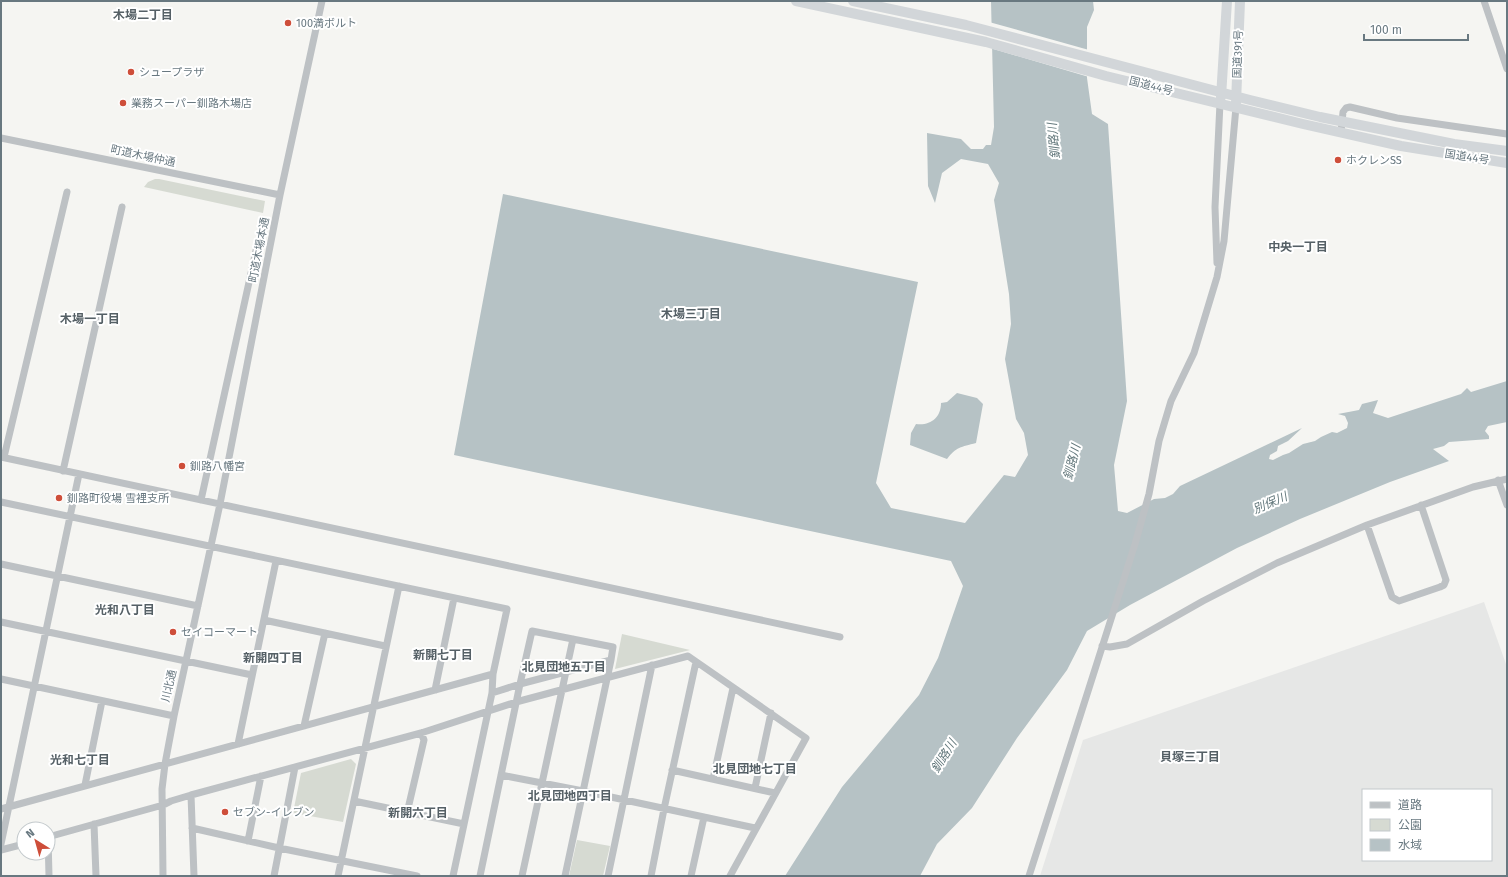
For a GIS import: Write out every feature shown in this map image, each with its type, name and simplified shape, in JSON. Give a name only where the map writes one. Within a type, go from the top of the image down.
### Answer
[{"type":"highway","name":"国道44号","points":[[796,1],[986,42],[1106,76],[1401,146],[1507,163]]},
{"type":"highway","name":"国道44号","points":[[853,1],[986,30],[1236,97],[1454,144],[1507,151]]},
{"type":"highway","name":"国道391号","points":[[1220,104],[1226,1]]},
{"type":"highway","name":"国道391号","points":[[1236,107],[1240,1]]},
{"type":"street","name":"町道木場本通","points":[[220,504],[280,195],[322,1]]},
{"type":"street","points":[[1484,1],[1507,69]]},
{"type":"street","points":[[863,2],[863,15]]},
{"type":"street","points":[[1217,277],[1215,207],[1220,104]]},
{"type":"street","points":[[1029,876],[1135,544],[1148,494],[1159,440],[1171,401],[1194,353],[1217,277],[1224,241],[1236,107]]},
{"type":"street","points":[[1341,132],[1343,112],[1346,108],[1350,107],[1397,118],[1507,134]]},
{"type":"street","name":"町道木場仲通","points":[[1,138],[280,195]]},
{"type":"street","points":[[67,192],[2,457],[840,637]]},
{"type":"street","points":[[63,471],[122,207]]},
{"type":"street","points":[[201,500],[257,246]]},
{"type":"street","points":[[1,844],[79,474]]},
{"type":"street","points":[[1102,646],[1110,647],[1127,644],[1204,600],[1277,563],[1367,525],[1473,487],[1507,478]]},
{"type":"street","points":[[1498,480],[1507,505]]},
{"type":"street","points":[[1,502],[507,609],[493,674],[492,692],[453,876]]},
{"type":"street","name":"川北通","points":[[163,876],[162,777],[220,504]]},
{"type":"street","points":[[1367,525],[1394,600],[1399,601],[1440,587],[1444,585],[1446,580],[1421,505]]},
{"type":"street","points":[[238,744],[276,561]]},
{"type":"street","points":[[1,564],[198,606]]},
{"type":"street","points":[[338,876],[385,646],[399,586]]},
{"type":"street","points":[[435,690],[454,598]]},
{"type":"street","points":[[264,620],[385,646]]},
{"type":"street","points":[[1,622],[252,675]]},
{"type":"street","points":[[480,876],[532,631],[613,647],[608,677],[565,876]]},
{"type":"street","points":[[304,726],[325,633]]},
{"type":"street","points":[[522,876],[573,639]]},
{"type":"street","points":[[56,835],[162,805],[191,795],[421,733],[516,702],[688,656],[806,738],[730,876]]},
{"type":"street","points":[[492,692],[611,660]]},
{"type":"street","points":[[651,876],[664,808],[696,662]]},
{"type":"street","points":[[608,876],[652,665]]},
{"type":"street","points":[[1,809],[493,674]]},
{"type":"street","points":[[1,679],[174,716]]},
{"type":"street","points":[[713,779],[733,688]]},
{"type":"street","points":[[85,785],[102,701]]},
{"type":"street","points":[[755,788],[771,714]]},
{"type":"street","points":[[407,813],[424,740],[421,733]]},
{"type":"street","points":[[274,876],[295,767]]},
{"type":"street","points":[[672,770],[775,793]]},
{"type":"street","points":[[501,775],[756,828]]},
{"type":"street","points":[[248,841],[261,776]]},
{"type":"street","points":[[191,795],[194,876]]},
{"type":"street","points":[[354,801],[464,824]]},
{"type":"street","points":[[691,876],[704,817]]},
{"type":"street","points":[[94,824],[96,876]]},
{"type":"street","points":[[192,828],[279,848],[417,876]]},
{"type":"street","points":[[1,850],[16,846]]},
{"type":"street","points":[[49,861],[49,876]]},
{"type":"shaded area","points":[[1484,602],[1507,667],[1507,876],[1040,876],[1083,740]]},
{"type":"green space","points":[[155,179],[265,201],[263,213],[144,187],[148,182]]},
{"type":"green space","points":[[622,634],[690,650],[615,669]]},
{"type":"green space","points":[[351,759],[356,764],[343,822],[293,813],[301,773]]},
{"type":"green space","points":[[577,840],[610,846],[603,876],[569,876]]},
{"type":"water","points":[[991,1],[1093,1],[1094,10],[1087,27],[1087,78],[1092,114],[1108,124],[1127,401],[1114,465],[1118,511],[1127,513],[1154,499],[1165,498],[1173,494],[1180,486],[1302,428],[1288,441],[1278,446],[1277,451],[1270,455],[1269,459],[1273,460],[1289,453],[1303,444],[1315,441],[1332,432],[1337,433],[1347,428],[1348,423],[1345,416],[1338,414],[1359,410],[1362,404],[1378,400],[1373,413],[1388,418],[1461,394],[1467,388],[1471,392],[1507,381],[1507,422],[1488,426],[1485,431],[1489,436],[1489,439],[1449,442],[1444,446],[1433,449],[1449,461],[1390,482],[1300,519],[1237,548],[1130,605],[1087,631],[1067,670],[1017,738],[972,808],[937,844],[920,876],[785,876],[842,787],[919,695],[938,658],[963,586],[951,561],[454,455],[503,194],[918,282],[876,483],[891,508],[965,523],[1004,475],[1015,477],[1028,455],[1024,433],[1016,419],[1005,359],[1011,324],[1009,294],[994,200],[999,183],[988,164],[961,159],[942,173],[935,203],[928,186],[927,133],[961,139],[971,149],[983,149],[986,145],[991,145],[994,127]]},
{"type":"water","points":[[957,393],[977,398],[983,404],[976,443],[959,448],[947,459],[910,445],[911,433],[916,424],[926,424],[934,420],[939,413],[941,403],[947,402]]},
{"type":"pier","points":[[989,22],[1089,50],[1089,77],[990,48]]},
{"type":"place","name":"100満ボルト","points":[[288,23]]},
{"type":"place","name":"シュープラザ","points":[[131,72]]},
{"type":"place","name":"業務スーパー釧路木場店","points":[[123,103]]},
{"type":"place","name":"ホクレンSS","points":[[1338,160]]},
{"type":"place","name":"釧路八幡宮","points":[[182,466]]},
{"type":"place","name":"釧路町役場 雪裡支所","points":[[59,498]]},
{"type":"place","name":"セイコーマート","points":[[173,632]]},
{"type":"place","name":"セブン-イレブン","points":[[225,812]]},
{"type":"district","name":"木場二丁目","points":[[143,15]]},
{"type":"district","name":"中央一丁目","points":[[1298,247]]},
{"type":"district","name":"木場三丁目","points":[[691,314]]},
{"type":"district","name":"木場一丁目","points":[[90,319]]},
{"type":"district","name":"光和八丁目","points":[[125,610]]},
{"type":"district","name":"新開七丁目","points":[[443,655]]},
{"type":"district","name":"新開四丁目","points":[[273,658]]},
{"type":"district","name":"北見団地五丁目","points":[[564,667]]},
{"type":"district","name":"貝塚三丁目","points":[[1190,757]]},
{"type":"district","name":"光和七丁目","points":[[80,760]]},
{"type":"district","name":"北見団地七丁目","points":[[755,769]]},
{"type":"district","name":"北見団地四丁目","points":[[570,796]]},
{"type":"district","name":"新開六丁目","points":[[418,813]]},
{"type":"water label","name":"釧路川","points":[[1054,141]]},
{"type":"water label","name":"釧路川","points":[[1072,462]]},
{"type":"water label","name":"別保川","points":[[1270,503]]},
{"type":"water label","name":"釧路川","points":[[944,756]]}]
